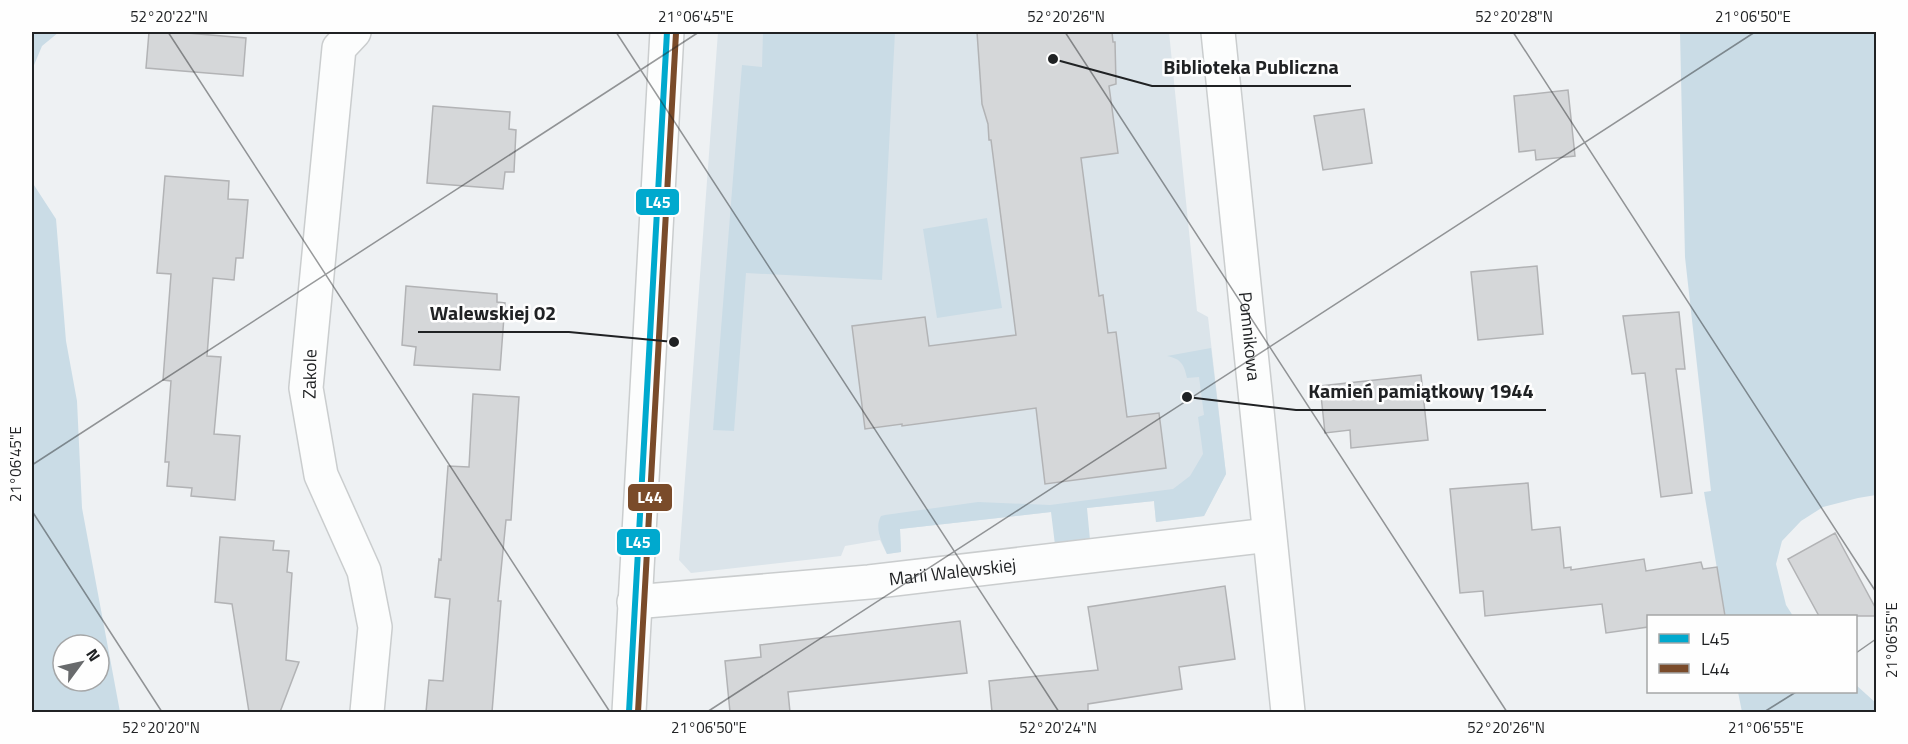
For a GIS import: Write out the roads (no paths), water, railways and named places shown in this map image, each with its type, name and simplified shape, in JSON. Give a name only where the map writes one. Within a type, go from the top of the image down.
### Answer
[{"type":"street","name":"Zakole","points":[[354,32],[339,48],[306,388],[321,475],[364,571],[375,627],[367,712]]},
{"type":"street","points":[[629,712],[667,32]]},
{"type":"street","name":"Pomnikowa","points":[[1218,32],[1288,712]]},
{"type":"street","name":"Marii Walewskiej","points":[[634,602],[869,582],[1269,535]]},
{"type":"place","name":"Biblioteka Publiczna","points":[[1053,59]]},
{"type":"place","name":"Walewskiej 02","points":[[674,342]]},
{"type":"place","name":"Kamień pamiątkowy 1944","points":[[1187,397]]}]
